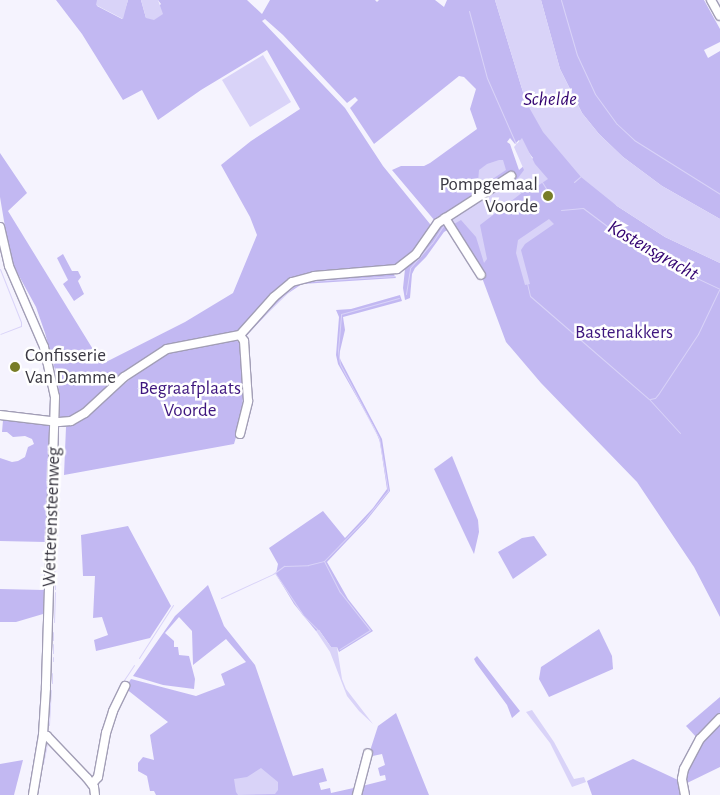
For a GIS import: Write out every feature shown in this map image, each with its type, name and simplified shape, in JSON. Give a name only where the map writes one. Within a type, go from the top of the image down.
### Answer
[{"type":"street","points":[[711,0],[720,16]]},
{"type":"street","points":[[0,416],[66,422],[77,418],[124,376],[167,349],[240,335],[274,297],[292,282],[314,276],[398,269],[416,254],[434,226],[511,176]]},
{"type":"street","points":[[445,218],[481,275]]},
{"type":"street","name":"Wetterensteenweg","points":[[0,227],[9,266],[44,347],[55,397],[56,421],[42,735],[33,795]]},
{"type":"street","points":[[240,335],[244,341],[248,401],[240,434]]},
{"type":"street","points":[[92,784],[98,777],[106,733],[113,711],[125,686]]},
{"type":"street","points":[[685,795],[682,779],[684,769],[700,740],[720,718]]},
{"type":"street","points":[[42,735],[47,736],[92,784],[95,795]]},
{"type":"street","points":[[357,795],[368,753]]},
{"type":"green space","name":"Bastenakkers","points":[[56,0],[97,0],[97,6],[122,19],[128,0],[141,0],[146,18],[161,4],[158,0],[247,0],[262,14],[270,0],[375,0],[377,2],[379,0],[435,0],[444,7],[447,0],[495,0],[526,102],[617,206],[665,237],[720,263],[720,617],[694,567],[637,482],[541,383],[506,342],[481,275],[445,218],[514,173],[435,221],[392,170],[401,166],[424,166],[477,129],[470,109],[476,89],[464,77],[459,76],[374,144],[350,108],[358,100],[355,97],[347,103],[283,35],[265,19],[262,21],[345,108],[383,166],[430,224],[430,231],[415,253],[397,267],[304,275],[240,331],[174,344],[84,411],[66,419],[60,419],[58,381],[45,333],[36,307],[13,265],[9,251],[0,197],[0,153],[27,193],[8,211],[102,364],[185,322],[233,293],[257,235],[250,217],[221,165],[251,141],[300,109],[267,50],[201,90],[158,120],[142,90],[123,100],[82,34]],"holes":[[[510,138],[515,144],[519,140],[533,158],[519,170],[510,144],[507,142]]]},
{"type":"green space","points":[[541,0],[704,0],[720,29],[720,42],[704,50],[708,58],[720,51],[720,219],[662,186],[623,157],[599,134],[582,113],[560,69]]},
{"type":"green space","points":[[443,224],[449,229],[444,232],[426,257],[415,268],[412,274],[410,298],[405,300],[403,288],[405,269]]},
{"type":"green space","points":[[63,254],[72,271],[78,271],[81,277],[78,281],[84,294],[74,301],[63,284],[68,280],[57,258]]},
{"type":"green space","points":[[393,273],[396,278],[302,284],[284,296],[246,336],[245,334],[287,288],[304,279]]},
{"type":"green space","points":[[400,295],[402,301],[343,317],[345,330],[340,359],[382,439],[390,491],[366,521],[327,562],[348,599],[373,631],[339,652],[337,647],[331,647],[319,630],[316,631],[294,604],[276,574],[278,564],[269,548],[323,511],[345,538],[373,508],[387,489],[380,442],[375,429],[338,364],[336,355],[339,317],[336,310],[351,309]]},
{"type":"green space","name":"Begraafplaats Voorde","points":[[233,339],[241,343],[244,386],[241,420],[234,444],[64,475],[66,427],[86,416],[148,364],[169,352]]},
{"type":"green space","points":[[3,420],[51,425],[46,542],[0,541],[0,458],[12,462],[18,461],[25,457],[28,447],[34,444],[32,439],[25,436],[13,437],[7,432],[2,432]]},
{"type":"green space","points":[[452,456],[478,520],[479,532],[474,554],[434,469]]},
{"type":"green space","points":[[128,526],[171,606],[150,638],[96,651],[94,640],[108,635],[102,617],[93,618],[95,576],[83,576],[81,535]]},
{"type":"green space","points":[[534,536],[547,555],[513,579],[498,552],[522,538]]},
{"type":"green space","points":[[208,585],[224,626],[255,665],[293,776],[323,768],[327,781],[319,783],[321,790],[330,788],[331,793],[358,787],[355,795],[156,795],[154,791],[150,791],[147,776],[138,771],[138,763],[143,757],[154,760],[150,735],[168,722],[125,688],[131,679],[196,696],[225,685],[221,674],[246,662],[226,639],[193,665],[192,631],[179,617],[165,633],[174,641],[174,647],[178,647],[179,655],[189,656],[195,679],[194,689],[163,685],[133,676],[175,616]]},
{"type":"green space","points":[[0,589],[44,590],[43,614],[16,622],[0,622]]},
{"type":"green space","points":[[599,629],[612,656],[613,669],[549,697],[539,679],[541,667]]},
{"type":"green space","points":[[477,656],[520,711],[512,718],[507,705],[476,663],[474,659]]},
{"type":"green space","points":[[720,697],[720,713],[698,739],[686,726]]},
{"type":"green space","points":[[396,713],[429,795],[358,795],[362,786],[386,780],[385,775],[380,776],[378,768],[385,765],[382,754],[368,757],[378,726]]},
{"type":"green space","points":[[720,720],[720,767],[685,784],[684,777],[695,751]]},
{"type":"green space","points":[[633,759],[678,780],[683,795],[592,795],[587,781]]},
{"type":"green space","points":[[23,760],[14,795],[0,795],[0,764]]},
{"type":"water","points":[[97,0],[128,0],[123,19],[96,5]]},
{"type":"water","points":[[141,0],[158,0],[163,14],[154,20],[146,18]]},
{"type":"water","name":"Schelde","points":[[495,0],[541,0],[560,69],[582,113],[599,134],[623,157],[662,186],[720,219],[720,263],[665,237],[617,206],[581,177],[543,132],[526,102]]},
{"type":"water","points":[[263,55],[291,102],[250,127],[222,80]]},
{"type":"water","points":[[522,138],[535,164],[548,179],[536,187],[532,185],[480,225],[487,259],[484,263],[476,237],[461,220],[454,224],[452,219],[518,178],[524,170],[514,147]]},
{"type":"water","points":[[503,160],[506,170],[482,186],[478,182],[479,170],[487,164]]},
{"type":"water","points":[[549,219],[554,224],[525,244],[521,250],[530,284],[525,285],[516,253],[518,240]]},
{"type":"water","points":[[319,630],[331,647],[337,647],[342,679],[346,689],[373,724],[347,696],[330,652],[316,631]]},
{"type":"water","points":[[532,710],[554,742],[574,779],[584,777],[586,782],[572,787],[550,743],[526,712]]},
{"type":"water","points":[[261,768],[278,782],[278,790],[275,794],[238,795],[234,779],[247,777]]},
{"type":"waterway","points":[[561,0],[577,55],[595,94],[617,124],[634,140],[720,194]]},
{"type":"waterway","points":[[469,11],[487,78],[516,144]]},
{"type":"waterway","points":[[574,182],[581,176]]},
{"type":"waterway","points":[[542,182],[549,193]]},
{"type":"waterway","name":"Kostensgracht","points":[[561,210],[583,208],[623,238],[669,265],[720,289]]},
{"type":"waterway","points":[[406,294],[410,268],[432,243],[443,226]]},
{"type":"waterway","points":[[0,269],[21,322],[21,326],[0,334]]},
{"type":"waterway","points":[[312,281],[395,276]]},
{"type":"waterway","points":[[527,283],[530,296],[649,399],[680,433]]},
{"type":"waterway","points":[[259,320],[298,284]]},
{"type":"waterway","points":[[650,399],[655,398],[659,393],[698,334],[719,290]]},
{"type":"waterway","points":[[221,598],[273,574],[284,566],[308,565],[324,561],[365,519],[388,491],[379,438],[340,364],[338,350],[341,314],[399,298]]},
{"type":"waterway","points":[[247,334],[251,328]]},
{"type":"waterway","points":[[58,493],[59,483]]},
{"type":"waterway","points":[[58,498],[58,503]]},
{"type":"waterway","points":[[57,522],[58,509]]},
{"type":"waterway","points":[[56,556],[57,529]]},
{"type":"waterway","points":[[55,572],[56,559]]},
{"type":"waterway","points":[[324,561],[340,592],[370,630],[340,649]]},
{"type":"waterway","points":[[275,573],[303,615],[318,630]]},
{"type":"waterway","points":[[55,581],[55,589]]},
{"type":"waterway","points":[[44,615],[45,582]]},
{"type":"waterway","points":[[54,622],[55,592]]},
{"type":"waterway","points":[[139,658],[173,605]]},
{"type":"waterway","points":[[41,686],[44,621]]},
{"type":"waterway","points":[[53,632],[53,640]]},
{"type":"waterway","points":[[53,644],[53,653]]},
{"type":"waterway","points":[[124,680],[134,665]]},
{"type":"waterway","points":[[52,673],[52,683]]},
{"type":"waterway","points":[[114,699],[122,684]]},
{"type":"waterway","points":[[49,725],[51,690]]},
{"type":"waterway","points":[[41,692],[41,704]]},
{"type":"waterway","points":[[39,728],[40,715]]},
{"type":"waterway","points":[[28,795],[38,732]]},
{"type":"waterway","points":[[43,764],[47,744]]},
{"type":"waterway","points":[[37,794],[41,771]]},
{"type":"place","name":"Pompgemaal Voorde","points":[[548,196]]},
{"type":"place","name":"Confisserie Van Damme","points":[[15,367]]}]
